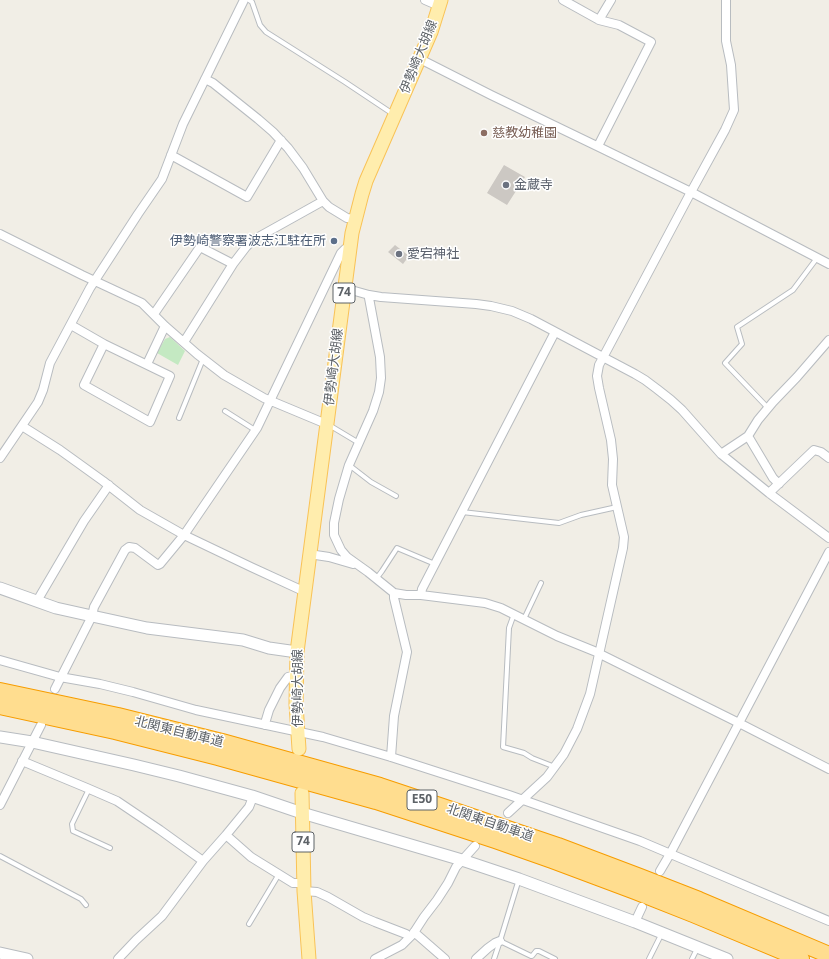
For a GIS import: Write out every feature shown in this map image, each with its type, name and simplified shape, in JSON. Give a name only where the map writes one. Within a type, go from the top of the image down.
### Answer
[{"type":"highway","name":"北関東自動車道","points":[[0,691],[118,716],[222,742],[320,769],[436,804],[640,877],[699,900],[829,955]]},
{"type":"highway","name":"北関東自動車道","points":[[0,706],[115,731],[211,755],[376,801],[495,840],[593,875],[693,914],[801,959]]},
{"type":"main road","name":"伊勢崎大胡線","points":[[299,749],[297,731],[297,652],[349,247],[355,219],[366,182],[420,59],[431,32],[440,3]]},
{"type":"main road","name":"74","points":[[302,793],[304,887],[309,959]]},
{"type":"street","points":[[0,458],[40,397],[50,363],[90,288],[162,179],[183,124],[244,0]]},
{"type":"street","points":[[425,0],[440,3]]},
{"type":"street","points":[[563,0],[599,20],[620,26],[651,42],[598,146]]},
{"type":"street","points":[[599,20],[611,0]]},
{"type":"street","points":[[508,813],[541,783],[555,767],[569,746],[590,694],[623,548],[624,537],[612,485],[613,459],[611,440],[599,388],[599,365],[725,130],[734,110],[731,65],[726,41],[726,0]]},
{"type":"street","points":[[420,59],[691,192],[829,264]]},
{"type":"street","points":[[205,79],[213,83],[258,119],[288,148],[303,168],[323,201],[329,207],[347,218],[355,219]]},
{"type":"street","points":[[172,154],[247,197],[280,140]]},
{"type":"street","points":[[184,342],[233,264],[253,240],[323,201]]},
{"type":"street","points":[[0,234],[142,303],[165,326],[203,359],[224,374],[270,401],[327,424]]},
{"type":"street","points":[[154,314],[200,247],[233,264]]},
{"type":"street","points":[[55,689],[92,616],[94,606],[127,548],[135,548],[158,565],[160,564],[184,535],[256,431],[341,253],[349,247]]},
{"type":"street","points":[[344,288],[369,295],[491,306],[512,311],[531,319],[645,380],[682,410],[721,454],[769,493],[829,538]]},
{"type":"street","points":[[369,295],[380,357],[382,378],[373,411],[349,465],[334,523],[334,535],[341,550],[347,557],[394,593],[485,603],[501,608],[557,636],[599,654],[829,769]]},
{"type":"street","points":[[71,325],[104,344],[170,376],[150,422],[84,385],[104,344]]},
{"type":"street","points":[[147,364],[165,326]]},
{"type":"street","points":[[420,595],[555,332]]},
{"type":"street","points":[[721,454],[748,436],[768,408],[828,345]]},
{"type":"street","points":[[22,426],[60,450],[109,485],[140,510],[184,535],[251,568],[301,590],[305,590]]},
{"type":"street","points":[[748,436],[773,478],[779,484]]},
{"type":"street","points":[[769,493],[814,450],[821,452],[829,458]]},
{"type":"street","points":[[37,601],[84,521],[109,485]]},
{"type":"street","points":[[660,871],[829,552]]},
{"type":"street","points":[[309,554],[329,557],[357,565]]},
{"type":"street","points":[[0,588],[56,608],[147,628],[243,640],[269,648],[297,652]]},
{"type":"street","points":[[391,757],[394,716],[407,652],[394,593]]},
{"type":"street","points":[[0,660],[60,677],[133,692],[196,710],[323,737],[391,757],[522,799],[640,841],[829,921]]},
{"type":"street","points":[[265,725],[269,710],[280,688],[288,677],[296,675]]},
{"type":"street","points":[[0,805],[41,725]]},
{"type":"street","points":[[0,737],[32,742],[134,765],[252,796],[302,813],[462,860],[519,879],[635,922],[727,959]]},
{"type":"street","points":[[22,762],[117,801],[203,861]]},
{"type":"street","points":[[118,959],[162,916],[203,861],[249,807],[252,796]]},
{"type":"street","points":[[226,835],[251,857],[293,883],[299,883],[304,887],[328,897],[363,917],[412,935],[445,959]]},
{"type":"street","points":[[375,959],[402,945],[412,935],[448,883],[456,867],[475,846]]},
{"type":"street","points":[[635,922],[642,907]]},
{"type":"street","points":[[476,959],[488,948],[500,941]]},
{"type":"street","points":[[0,953],[27,959]]},
{"type":"lane","points":[[249,0],[252,2],[260,25],[266,32],[345,82],[395,116]]},
{"type":"lane","points":[[768,408],[725,362],[742,344],[737,327],[793,290],[817,258]]},
{"type":"lane","points":[[179,418],[203,359]]},
{"type":"lane","points":[[225,411],[256,431]]},
{"type":"lane","points":[[327,424],[359,444]]},
{"type":"lane","points":[[349,465],[371,482],[396,496]]},
{"type":"lane","points":[[462,512],[559,523],[581,515],[618,507]]},
{"type":"lane","points":[[376,579],[397,548],[435,564]]},
{"type":"lane","points":[[524,620],[541,583]]},
{"type":"lane","points":[[514,614],[509,628],[503,747],[524,753],[532,758],[555,767]]},
{"type":"lane","points":[[90,789],[72,824],[73,830],[110,848]]},
{"type":"lane","points":[[0,856],[81,899],[86,905]]},
{"type":"lane","points":[[249,924],[279,874]]},
{"type":"lane","points":[[494,959],[519,879]]},
{"type":"lane","points":[[648,959],[662,933]]},
{"type":"lane","points":[[500,941],[531,956],[538,950],[555,959]]},
{"type":"lane","points":[[692,959],[698,947]]},
{"type":"green space","points":[[170,337],[185,351],[178,365],[157,353],[165,339]]},
{"type":"building","name":"金蔵寺","points":[[504,165],[525,177],[507,205],[487,193]]},
{"type":"building","name":"愛宕神社","points":[[395,245],[409,256],[403,264],[388,252]]},
{"type":"place","name":"慈教幼稚園","points":[[484,133]]},
{"type":"place","name":"金蔵寺","points":[[506,185]]},
{"type":"place","name":"伊勢崎警察署波志江駐在所","points":[[334,241]]},
{"type":"place","name":"愛宕神社","points":[[399,254]]}]
